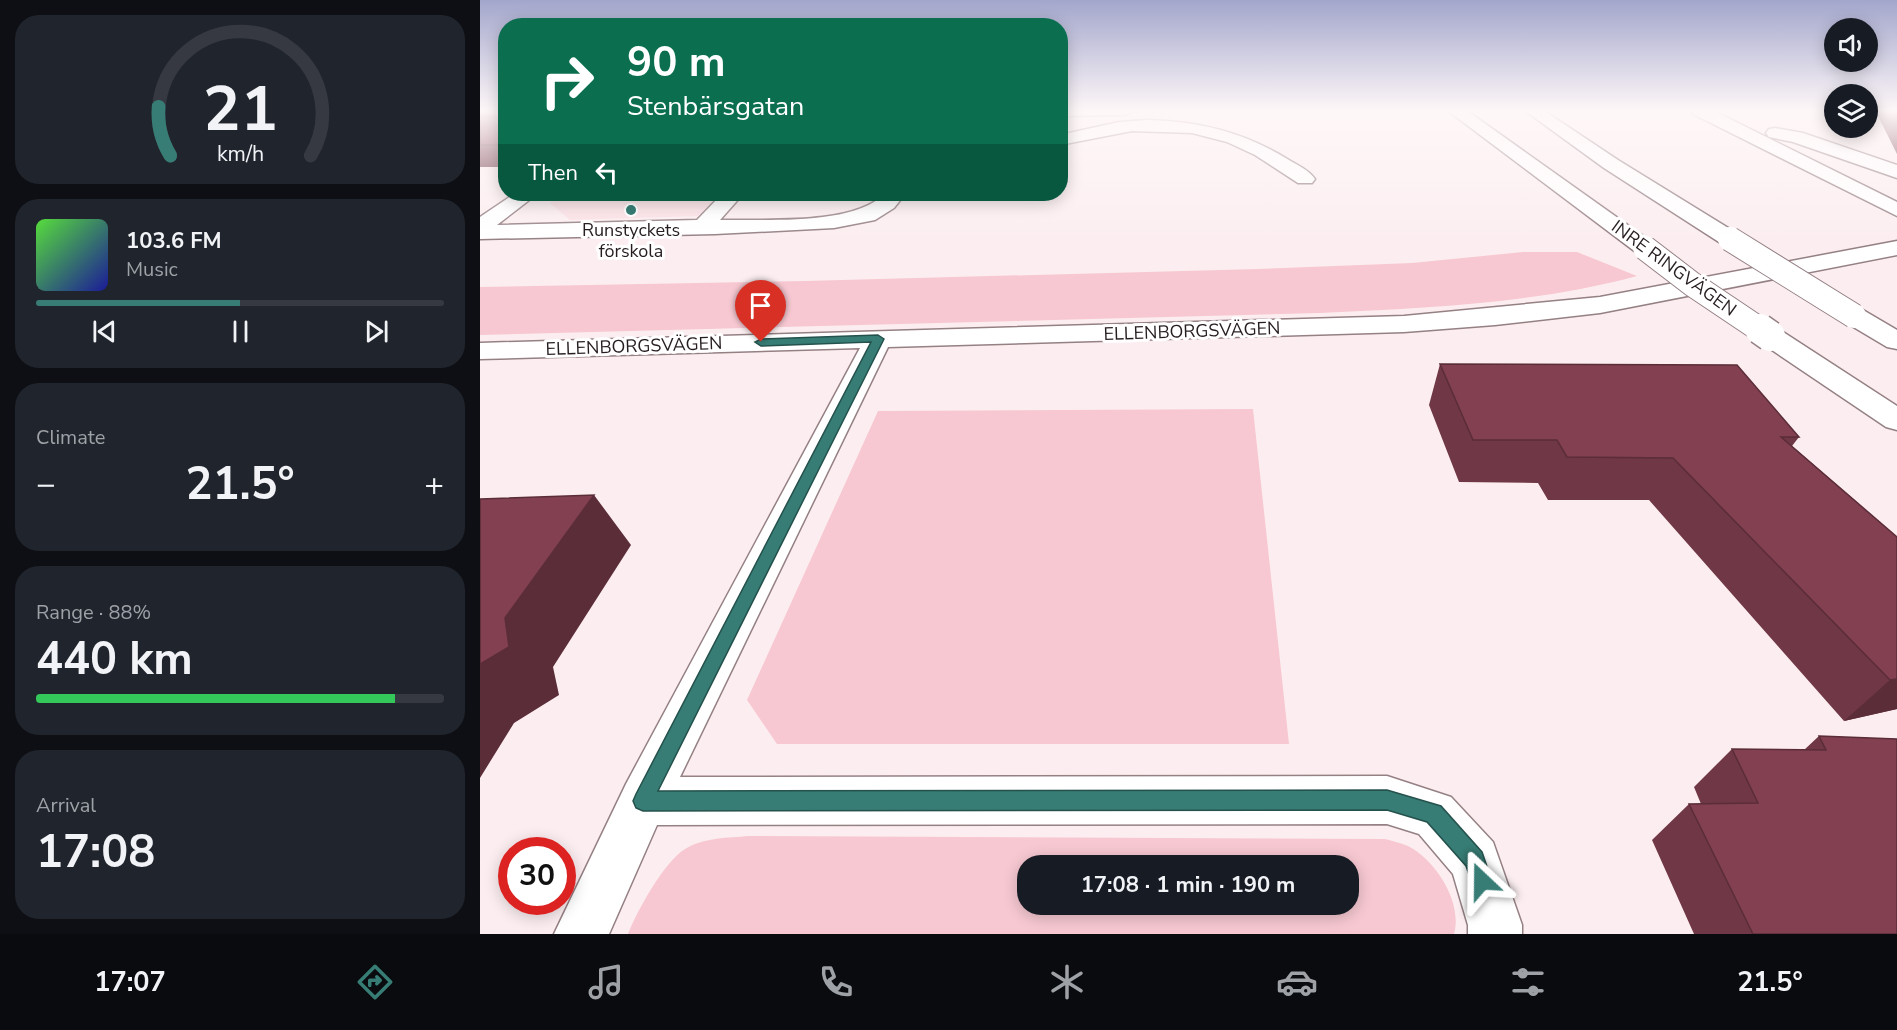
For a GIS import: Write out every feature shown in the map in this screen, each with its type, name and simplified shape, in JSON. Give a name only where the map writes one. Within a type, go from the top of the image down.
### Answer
[{"type":"main road","points":[[1264,154],[1305,179]]},
{"type":"main road","name":"INRE RINGVÄGEN","points":[[1515,154],[1692,284],[1897,420]]},
{"type":"main road","points":[[1596,154],[1897,341]]},
{"type":"main road","points":[[1783,154],[1897,210]]},
{"type":"main road","points":[[1846,154],[1897,171]]},
{"type":"main road","points":[[480,227],[517,201]]},
{"type":"main road","points":[[716,227],[708,220],[726,201]]},
{"type":"main road","points":[[480,232],[809,224],[859,218],[878,212],[888,201]]},
{"type":"main road","name":"ELLENBORGSVÄGEN","points":[[480,351],[1404,324],[1495,317],[1600,305],[1897,248]]},
{"type":"main road","points":[[580,934],[643,801],[878,339]]},
{"type":"main road","points":[[643,801],[1387,800],[1434,814],[1475,860],[1495,925],[1495,934]]},
{"type":"shaded area","name":"Runstyckets förskola","points":[[553,201],[714,201],[698,216],[570,220],[550,203]]},
{"type":"shaded area","points":[[1523,252],[1577,252],[1637,276],[1519,299],[1360,311],[480,335],[480,287],[1258,269],[1412,263]]},
{"type":"shaded area","points":[[1253,409],[1289,744],[777,744],[747,700],[878,411]]},
{"type":"shaded area","points":[[749,836],[1385,839],[1408,846],[1428,861],[1451,896],[1456,922],[1454,934],[628,934],[652,888],[677,855],[700,842]]},
{"type":"building","points":[[1440,364],[1737,365],[1799,437],[1781,437],[1897,537],[1897,679],[1890,680],[1673,458],[1567,457],[1557,440],[1473,440]]},
{"type":"building","points":[[594,495],[505,618],[509,647],[480,664],[480,499]]},
{"type":"building","points":[[1819,736],[1897,739],[1897,934],[1753,934],[1689,804],[1758,803],[1732,749],[1826,750]]},
{"type":"place","name":"Runstyckets förskola","points":[[631,210]]},
{"type":"route","points":[[761,342],[878,339],[643,801],[1387,800],[1434,814],[1475,860],[1482,881]]}]
